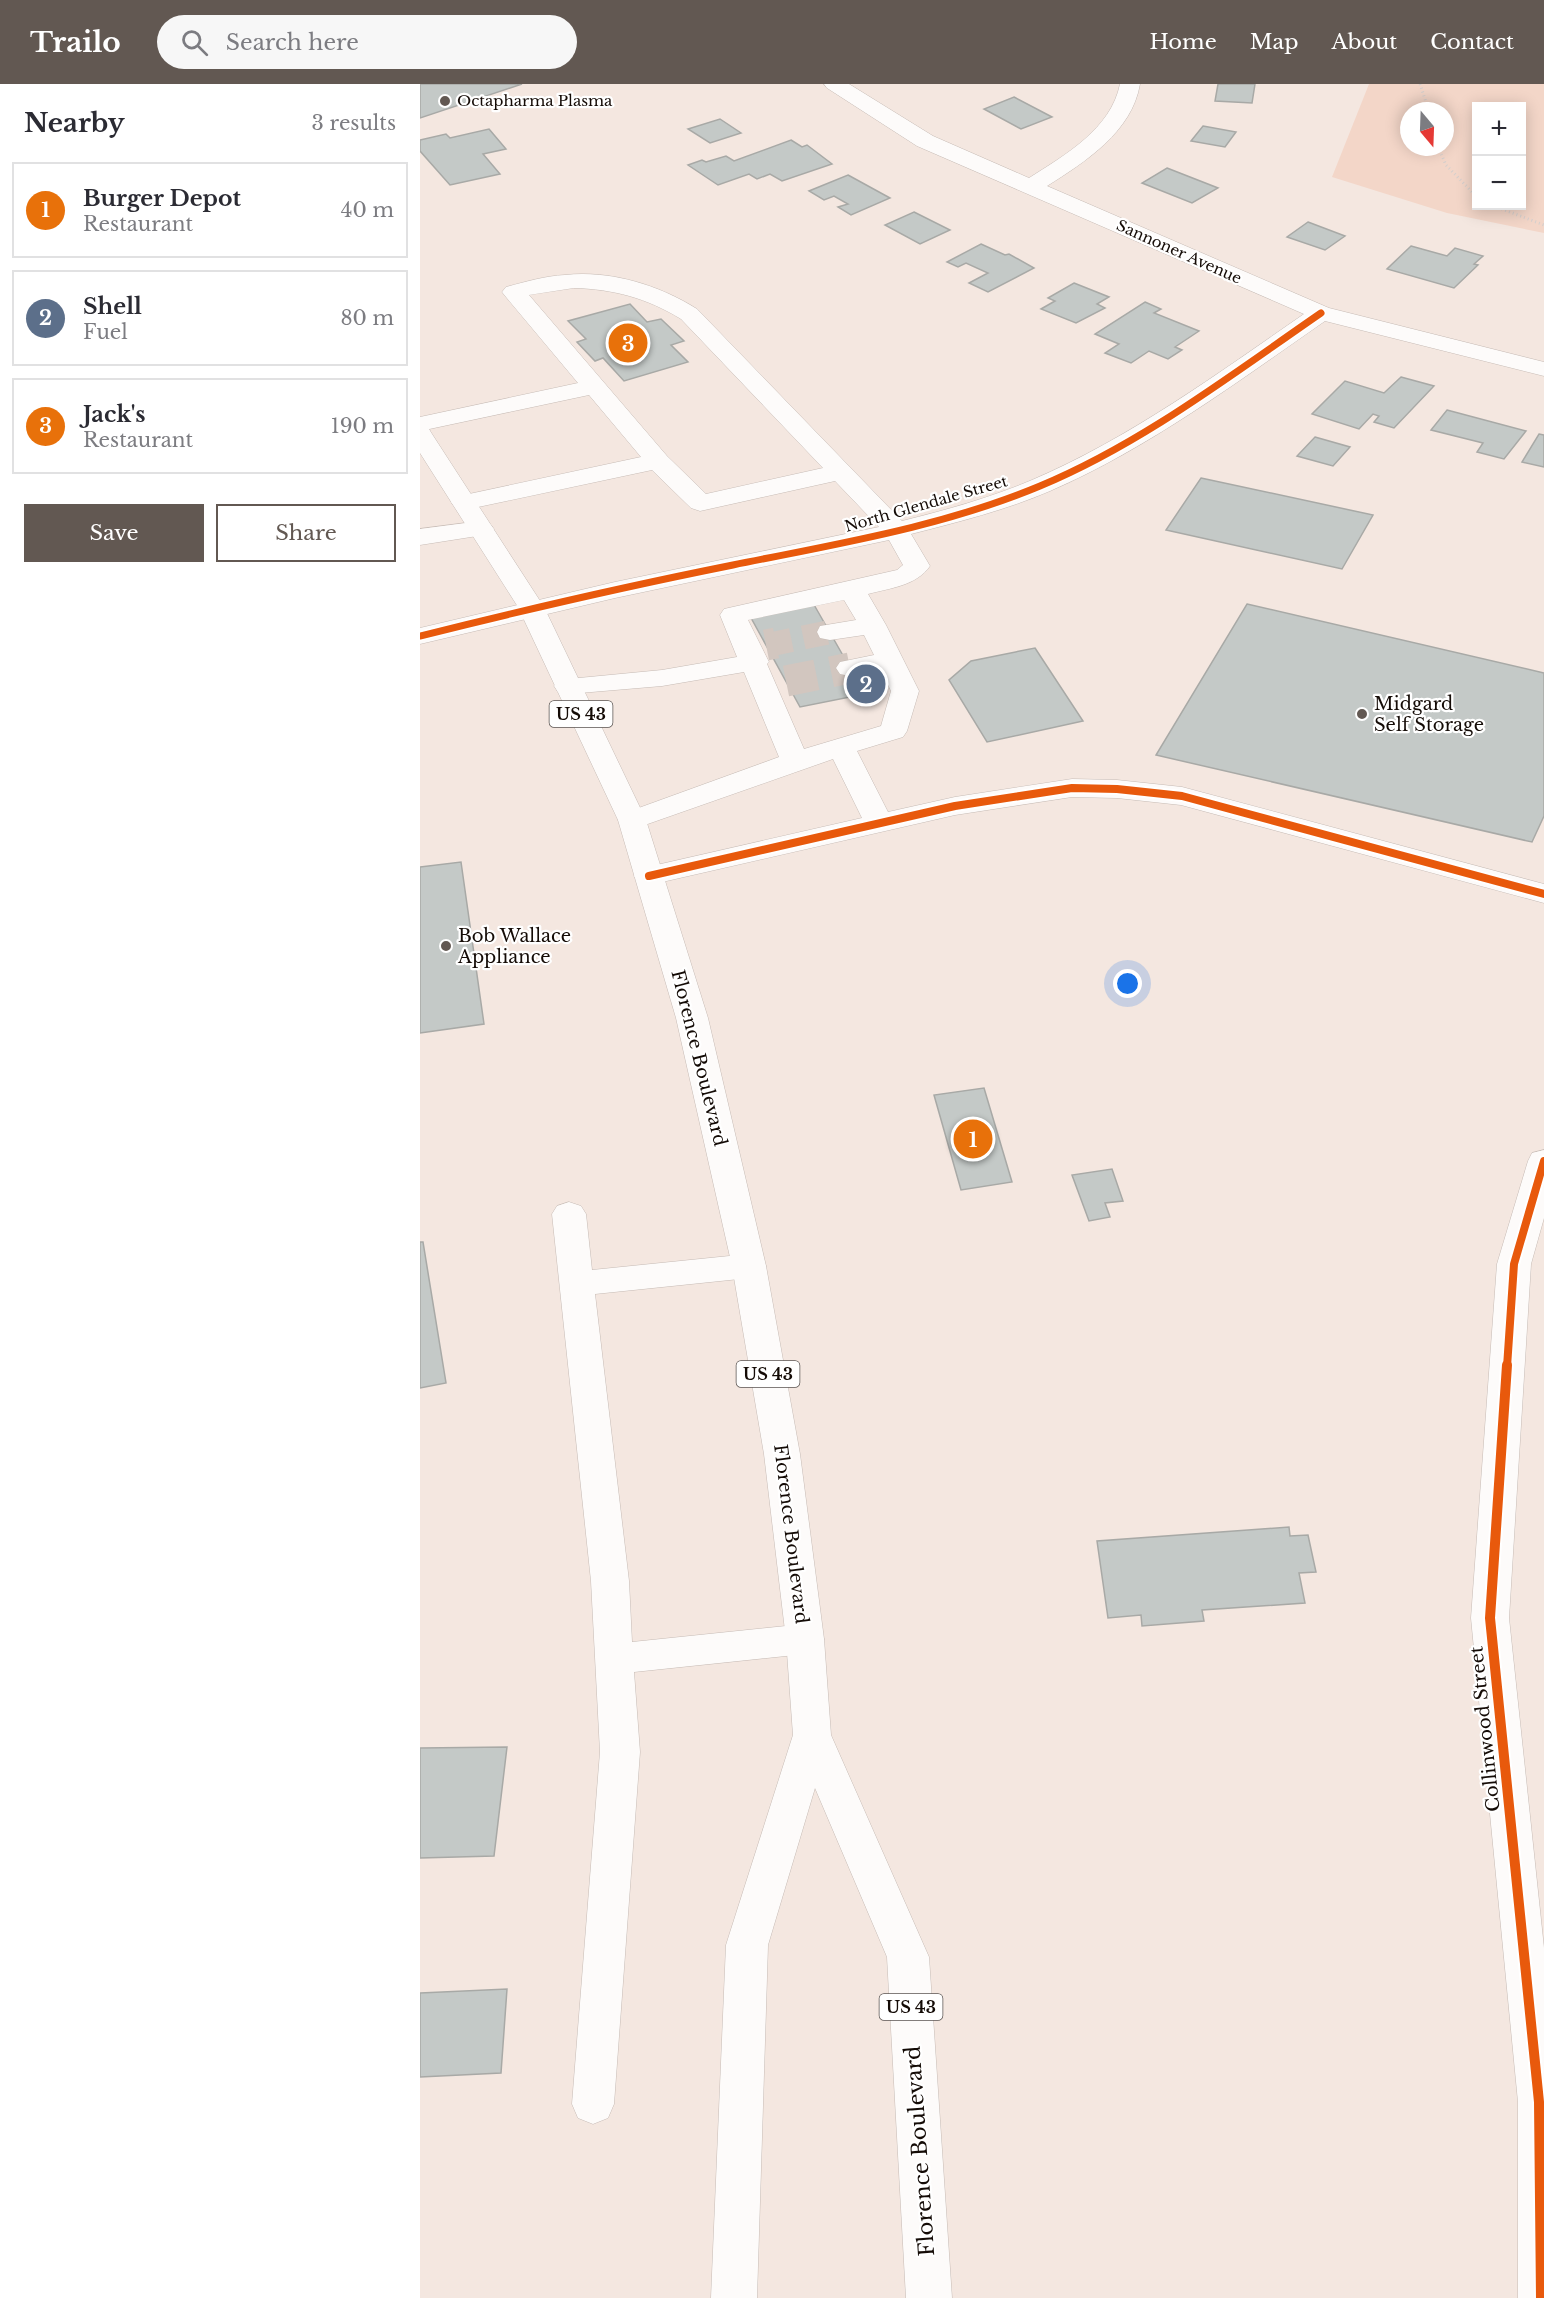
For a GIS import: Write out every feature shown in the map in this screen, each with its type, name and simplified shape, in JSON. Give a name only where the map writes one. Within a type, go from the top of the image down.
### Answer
[{"type":"main road","name":"Sannoner Avenue","points":[[834,84],[925,141],[1321,313],[1544,369]]},
{"type":"main road","points":[[1031,187],[1080,154],[1107,130],[1130,94],[1130,84]]},
{"type":"main road","points":[[795,761],[764,664],[733,615],[906,576],[917,566],[896,530],[841,472],[689,314],[668,300],[630,287],[572,281],[514,292],[658,461],[700,503],[841,472]]},
{"type":"main road","name":"North Glendale Street","points":[[420,636],[531,607],[896,530],[999,502],[1080,467],[1173,413],[1321,313]]},
{"type":"main road","points":[[420,424],[593,387]]},
{"type":"main road","name":"Florence Boulevard","points":[[420,434],[531,607],[632,820],[692,1018],[749,1266],[782,1454],[805,1639],[812,1736],[908,1957],[929,2298]]},
{"type":"main road","points":[[464,502],[658,461]]},
{"type":"main road","points":[[420,537],[481,530]]},
{"type":"main road","points":[[759,560],[782,605]]},
{"type":"main road","points":[[632,820],[795,761],[893,731],[905,691],[873,625],[852,590]]},
{"type":"main road","points":[[830,632],[873,625]]},
{"type":"main road","points":[[850,668],[889,660]]},
{"type":"main road","points":[[568,686],[662,678],[764,664]]},
{"type":"main road","points":[[841,747],[879,823]]},
{"type":"main road","points":[[649,876],[955,806],[1072,788],[1117,789],[1172,795],[1544,894]]},
{"type":"main road","name":"Collinwood Street","points":[[1541,2298],[1539,2102],[1490,1618],[1514,1264],[1544,1161]]},
{"type":"main road","points":[[569,1214],[610,1581],[620,1752],[593,2104]]},
{"type":"main road","points":[[577,1284],[749,1266]]},
{"type":"main road","points":[[615,1659],[805,1639]]},
{"type":"main road","name":"Florence Boulevard","points":[[734,2298],[747,1945],[812,1736]]},
{"type":"path","points":[[1420,84],[1426,102]]},
{"type":"path","points":[[1442,156],[1446,165],[1472,192]]},
{"type":"path","points":[[1505,210],[1544,225]]},
{"type":"shaded area","points":[[1369,84],[1544,84],[1544,233],[1447,213],[1332,177]]},
{"type":"building","name":"Octapharma Plasma","points":[[420,84],[522,84],[420,118]]},
{"type":"building","points":[[1218,84],[1255,84],[1252,103],[1215,101]]},
{"type":"building","points":[[1014,97],[1052,117],[1021,129],[984,109]]},
{"type":"building","points":[[720,119],[741,133],[710,143],[688,129]]},
{"type":"building","points":[[1203,126],[1236,132],[1225,147],[1191,141]]},
{"type":"building","points":[[489,129],[506,149],[483,154],[500,174],[450,185],[420,151],[420,140],[446,134],[450,138]]},
{"type":"building","points":[[791,140],[802,147],[807,145],[832,164],[782,181],[770,174],[757,179],[749,174],[718,185],[688,165],[726,156],[734,161]]},
{"type":"building","points":[[1167,168],[1218,188],[1192,203],[1142,183]]},
{"type":"building","points":[[848,175],[890,198],[851,215],[838,207],[848,204],[834,196],[824,200],[809,191]]},
{"type":"building","points":[[914,212],[950,230],[920,244],[885,225]]},
{"type":"building","points":[[1308,222],[1345,236],[1325,250],[1287,237]]},
{"type":"building","points":[[981,244],[1005,255],[1009,254],[1034,268],[988,292],[969,283],[988,273],[966,263],[958,267],[947,262]]},
{"type":"building","points":[[1411,246],[1447,256],[1455,248],[1483,256],[1474,264],[1478,265],[1454,288],[1387,269]]},
{"type":"building","points":[[1074,283],[1109,297],[1097,304],[1105,308],[1076,323],[1041,309],[1055,301],[1048,298]]},
{"type":"building","points":[[1145,302],[1161,309],[1154,313],[1199,331],[1175,347],[1182,350],[1168,359],[1149,351],[1131,363],[1105,353],[1119,344],[1095,334]]},
{"type":"building","points":[[630,304],[647,322],[661,319],[684,341],[671,345],[688,362],[624,381],[603,358],[595,361],[577,342],[586,339],[568,321]]},
{"type":"building","points":[[1401,377],[1434,386],[1394,428],[1374,422],[1379,416],[1373,414],[1359,429],[1312,414],[1345,381],[1384,393]]},
{"type":"building","points":[[1447,410],[1526,431],[1504,459],[1477,452],[1483,443],[1431,430]]},
{"type":"building","points":[[1539,434],[1544,435],[1544,467],[1522,462]]},
{"type":"building","points":[[1315,437],[1350,447],[1333,466],[1297,456]]},
{"type":"building","points":[[1201,478],[1373,515],[1342,569],[1166,530]]},
{"type":"building","points":[[813,603],[865,694],[800,707],[750,616]]},
{"type":"building","name":"Midgard Self Storage","points":[[1247,604],[1544,673],[1544,816],[1532,842],[1156,755]]},
{"type":"building","points":[[1035,648],[1083,721],[987,742],[949,680],[971,661]]},
{"type":"building","name":"Bob Wallace Appliance","points":[[461,862],[484,1024],[420,1033],[420,867]]},
{"type":"building","points":[[984,1088],[1012,1182],[961,1190],[934,1095]]},
{"type":"building","points":[[1112,1169],[1123,1201],[1105,1203],[1110,1217],[1089,1221],[1072,1175]]},
{"type":"building","points":[[420,1242],[423,1242],[446,1383],[420,1388]]},
{"type":"building","points":[[1289,1527],[1290,1536],[1308,1535],[1316,1572],[1299,1573],[1305,1603],[1202,1610],[1204,1621],[1142,1626],[1141,1615],[1108,1618],[1097,1541]]},
{"type":"building","points":[[507,1747],[494,1856],[420,1858],[420,1748]]},
{"type":"building","points":[[507,1989],[501,2073],[420,2077],[420,1993]]},
{"type":"tunnel","points":[[768,645],[830,632]]},
{"type":"tunnel","points":[[766,645],[776,643]]},
{"type":"tunnel","points":[[786,681],[850,668]]},
{"type":"cycle path","points":[[420,636],[615,590],[867,537],[998,502],[1040,486],[1124,444],[1206,392],[1321,313]]},
{"type":"cycle path","points":[[649,876],[955,806],[1072,788],[1117,789],[1182,796],[1544,894]]},
{"type":"cycle path","points":[[1541,2298],[1539,2102],[1490,1618],[1514,1264],[1544,1161]]},
{"type":"place","name":"Octapharma Plasma","points":[[445,101]]},
{"type":"place","name":"Jack's","points":[[628,343]]},
{"type":"place","name":"Shell","points":[[866,684]]},
{"type":"place","name":"Midgard Self Storage","points":[[1362,714]]},
{"type":"place","name":"Bob Wallace Appliance","points":[[446,946]]},
{"type":"place","name":"Burger Depot","points":[[973,1139]]}]
